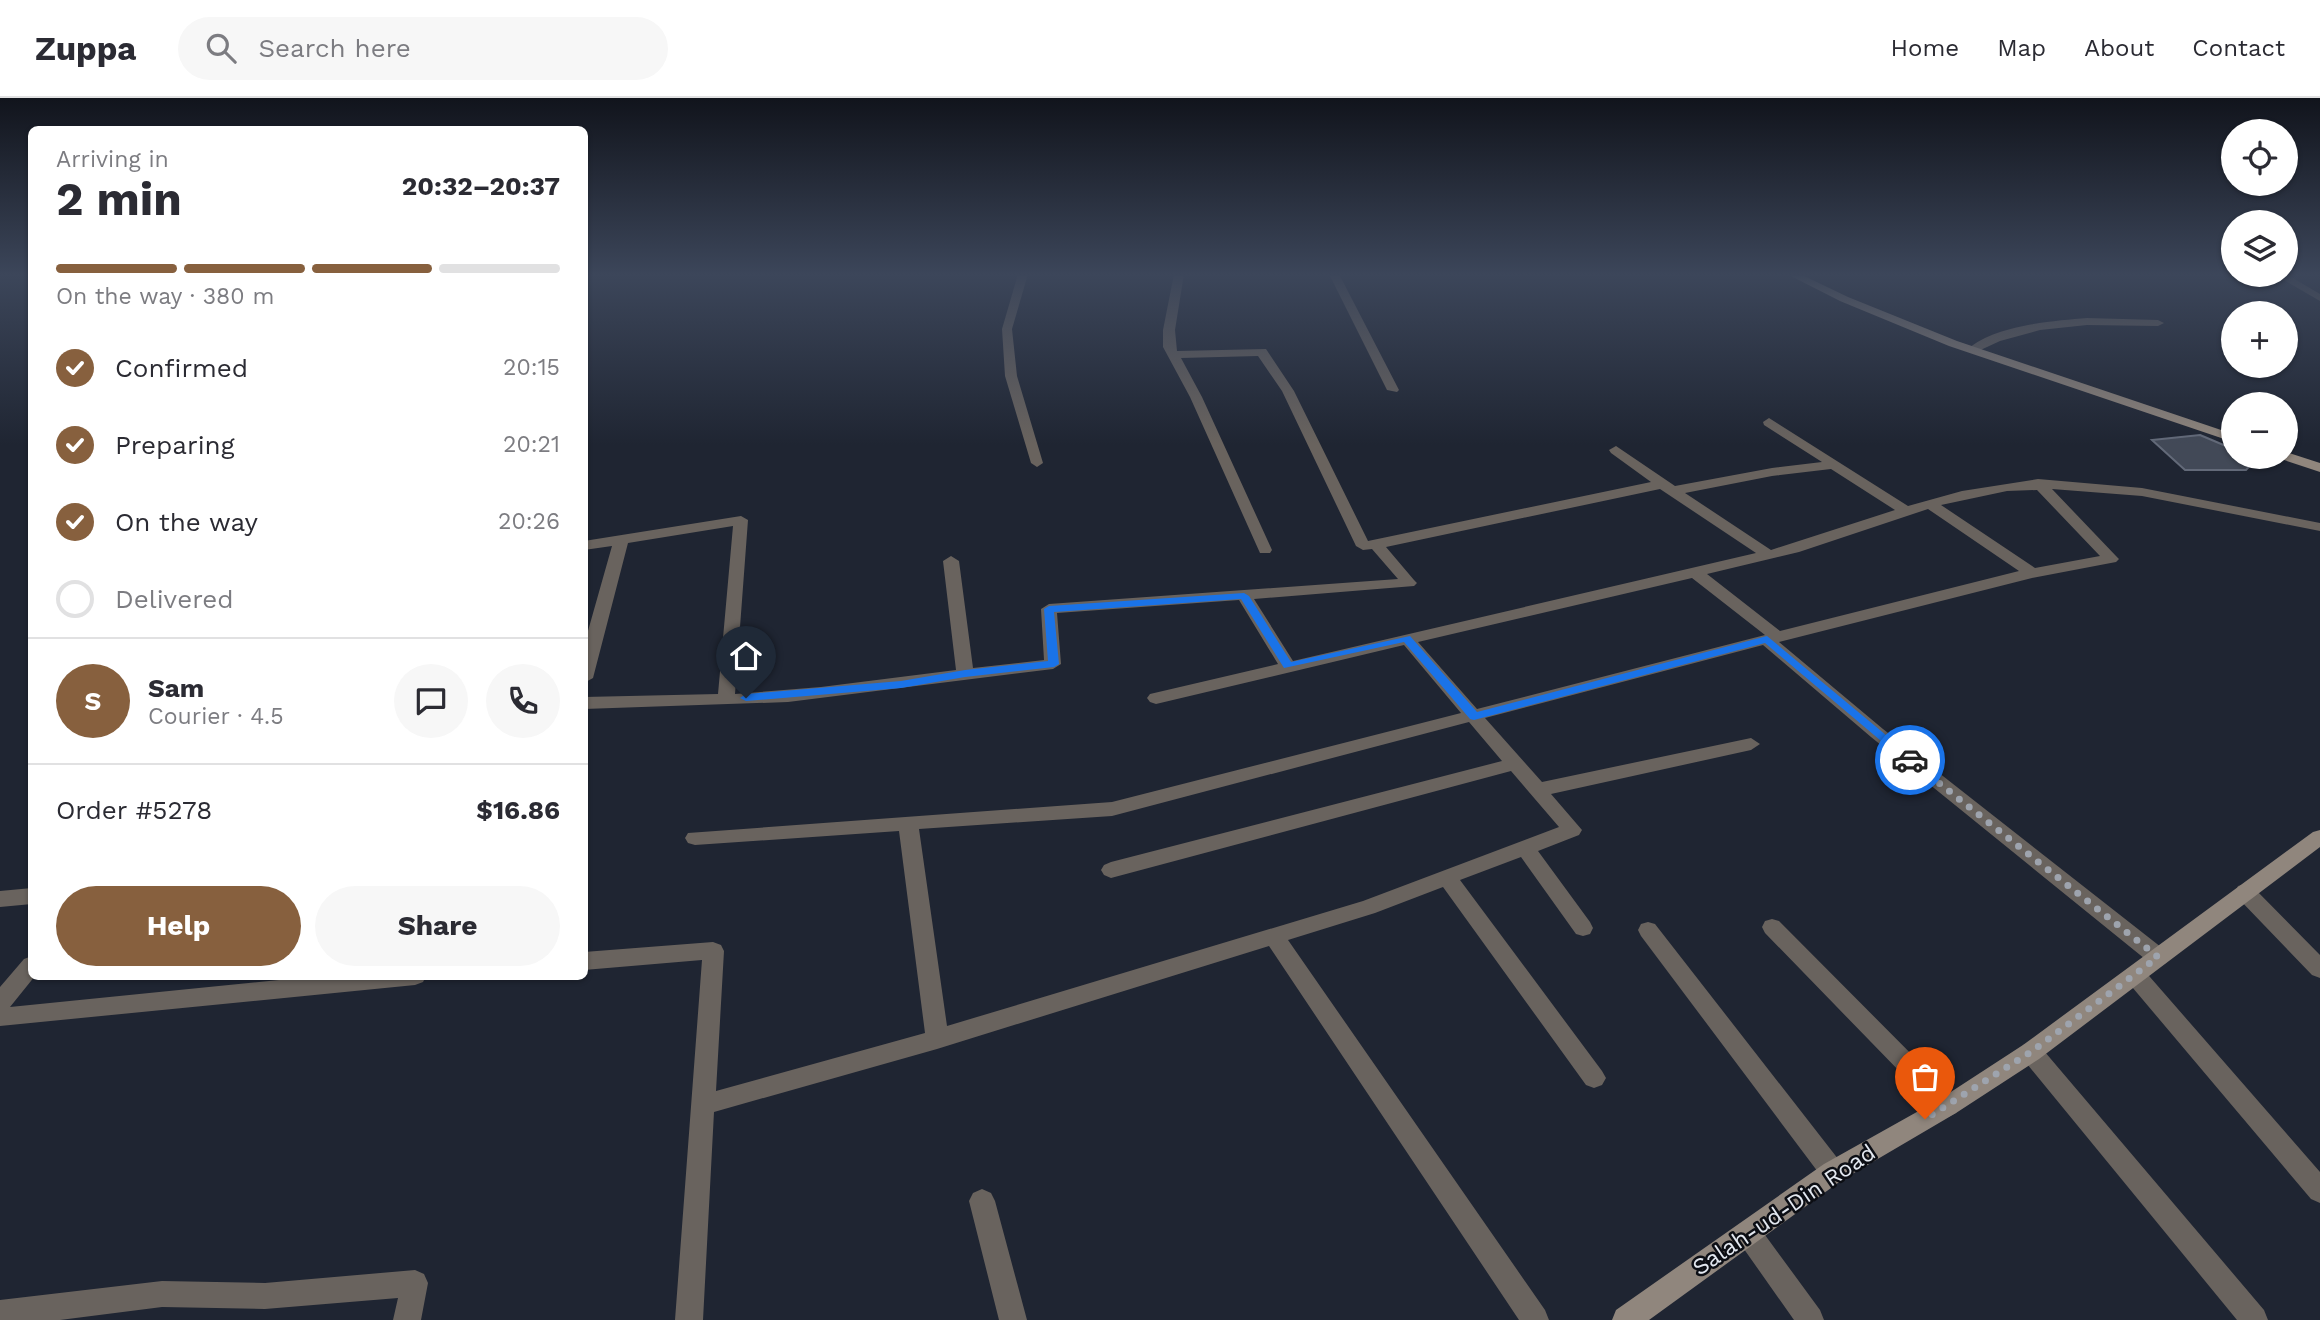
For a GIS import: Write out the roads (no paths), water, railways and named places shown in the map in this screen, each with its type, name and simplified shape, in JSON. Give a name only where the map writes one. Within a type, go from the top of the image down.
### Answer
[{"type":"street","points":[[1169,331],[1170,347],[1196,397],[1265,550]]},
{"type":"street","points":[[1928,331],[2221,434]]},
{"type":"street","points":[[1974,349],[1993,338],[2014,331]]},
{"type":"street","points":[[1174,355],[1262,352],[1288,391],[1363,546],[1668,488],[1834,464]]},
{"type":"street","points":[[1769,422],[1906,511]]},
{"type":"street","points":[[1616,450],[1769,555]]},
{"type":"street","points":[[2298,460],[2320,468]]},
{"type":"street","points":[[695,838],[1111,809],[2032,573],[2112,559],[2038,483]]},
{"type":"street","points":[[1156,698],[1802,548],[1930,504],[1963,495],[2038,483],[2130,490],[2320,527]]},
{"type":"street","points":[[1930,504],[2032,573]]},
{"type":"street","points":[[588,545],[741,520],[726,698]]},
{"type":"street","points":[[588,663],[621,540]]},
{"type":"street","points":[[588,702],[786,696],[1054,664],[1049,609],[1409,583],[1376,544]]},
{"type":"street","points":[[951,561],[965,673]]},
{"type":"street","points":[[1695,572],[1877,733],[2158,957]]},
{"type":"street","points":[[1244,596],[1288,666]]},
{"type":"street","points":[[703,1105],[937,1039],[1368,907],[1572,830],[1406,638]]},
{"type":"street","points":[[1537,790],[1751,744]]},
{"type":"street","points":[[1111,870],[1515,764]]},
{"type":"street","points":[[908,823],[937,1039]]},
{"type":"street","name":"Salah-ud-Din Road","points":[[1626,1320],[1832,1172],[1948,1106],[2031,1052],[2245,892],[2317,843]]},
{"type":"street","points":[[1525,848],[1583,928]]},
{"type":"street","points":[[1447,877],[1594,1078]]},
{"type":"street","points":[[2245,892],[2320,969]]},
{"type":"street","points":[[0,899],[28,896]]},
{"type":"street","points":[[1772,927],[1948,1106]]},
{"type":"street","points":[[1648,930],[1832,1172]]},
{"type":"street","points":[[1274,936],[1535,1320]]},
{"type":"street","points":[[588,961],[713,951],[689,1320]]},
{"type":"street","points":[[0,1003],[28,970]]},
{"type":"street","points":[[2135,975],[2320,1191]]},
{"type":"street","points":[[0,1017],[375,980]]},
{"type":"street","points":[[2031,1052],[2254,1320]]},
{"type":"street","points":[[982,1201],[1013,1320]]},
{"type":"street","points":[[1748,1233],[1810,1320]]},
{"type":"street","points":[[0,1314],[162,1294],[265,1296],[415,1283],[407,1320]]},
{"type":"lane","points":[[1007,331],[1011,376],[1037,463]]},
{"type":"lane","points":[[1363,331],[1393,390]]}]
